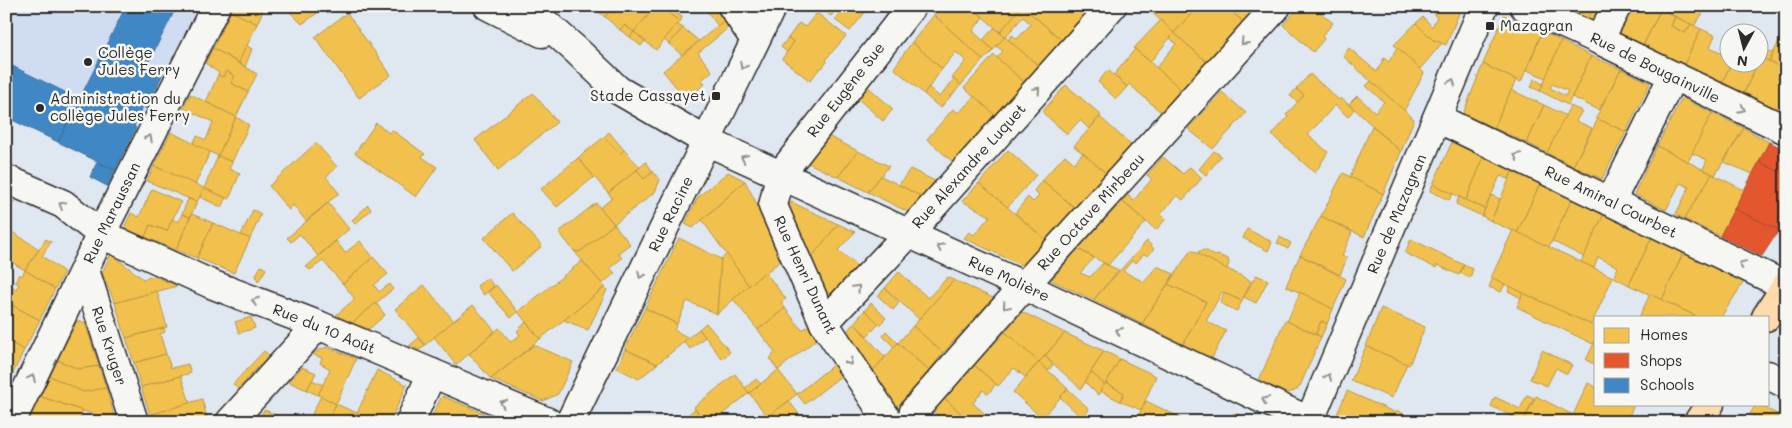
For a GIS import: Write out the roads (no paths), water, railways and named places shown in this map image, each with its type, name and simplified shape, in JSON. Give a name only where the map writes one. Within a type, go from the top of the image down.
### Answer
[{"type":"main road","points":[[1767,316],[1786,286]]},
{"type":"main road","points":[[1698,422],[1709,406]]},
{"type":"street","name":"Rue Maraussan","points":[[11,422],[101,234],[216,6]]},
{"type":"street","points":[[488,6],[577,51]]},
{"type":"street","points":[[526,6],[577,51]]},
{"type":"street","points":[[732,6],[756,40]]},
{"type":"street","name":"Rue Racine","points":[[570,422],[772,6]]},
{"type":"street","name":"Rue Eugène Sue","points":[[780,175],[912,6]]},
{"type":"street","name":"Rue Alexandre Luquet","points":[[824,324],[1112,6]]},
{"type":"street","name":"Rue Octave Mirbeau","points":[[911,422],[914,411],[1024,286],[1277,6]]},
{"type":"street","name":"Rue de Mazagran","points":[[1309,422],[1484,6]]},
{"type":"street","name":"Rue de Bougainville","points":[[1524,6],[1600,40],[1786,130]]},
{"type":"street","points":[[1600,40],[1617,6]]},
{"type":"street","name":"Rue Molière","points":[[577,51],[618,90],[706,141],[909,232],[1309,422]]},
{"type":"street","points":[[1611,202],[1673,76]]},
{"type":"street","name":"Rue Amiral Courbet","points":[[1437,118],[1786,286]]},
{"type":"street","name":"Rue Henri Dunant","points":[[780,175],[773,206],[824,324],[888,422]]},
{"type":"street","name":"Rue du 10 Août","points":[[6,179],[63,204],[101,234],[211,284],[318,325],[548,422]]},
{"type":"street","name":"Rue Kruger","points":[[84,270],[134,422]]},
{"type":"street","points":[[230,422],[318,325]]},
{"type":"street","points":[[410,422],[432,373]]},
{"type":"street","points":[[1770,376],[1786,384]]},
{"type":"place","name":"Mazagran","points":[[1490,26]]},
{"type":"place","name":"Collège Jules Ferry","points":[[88,62]]},
{"type":"place","name":"Stade Cassayet","points":[[716,96]]},
{"type":"place","name":"Administration du collège Jules Ferry","points":[[40,108]]}]
